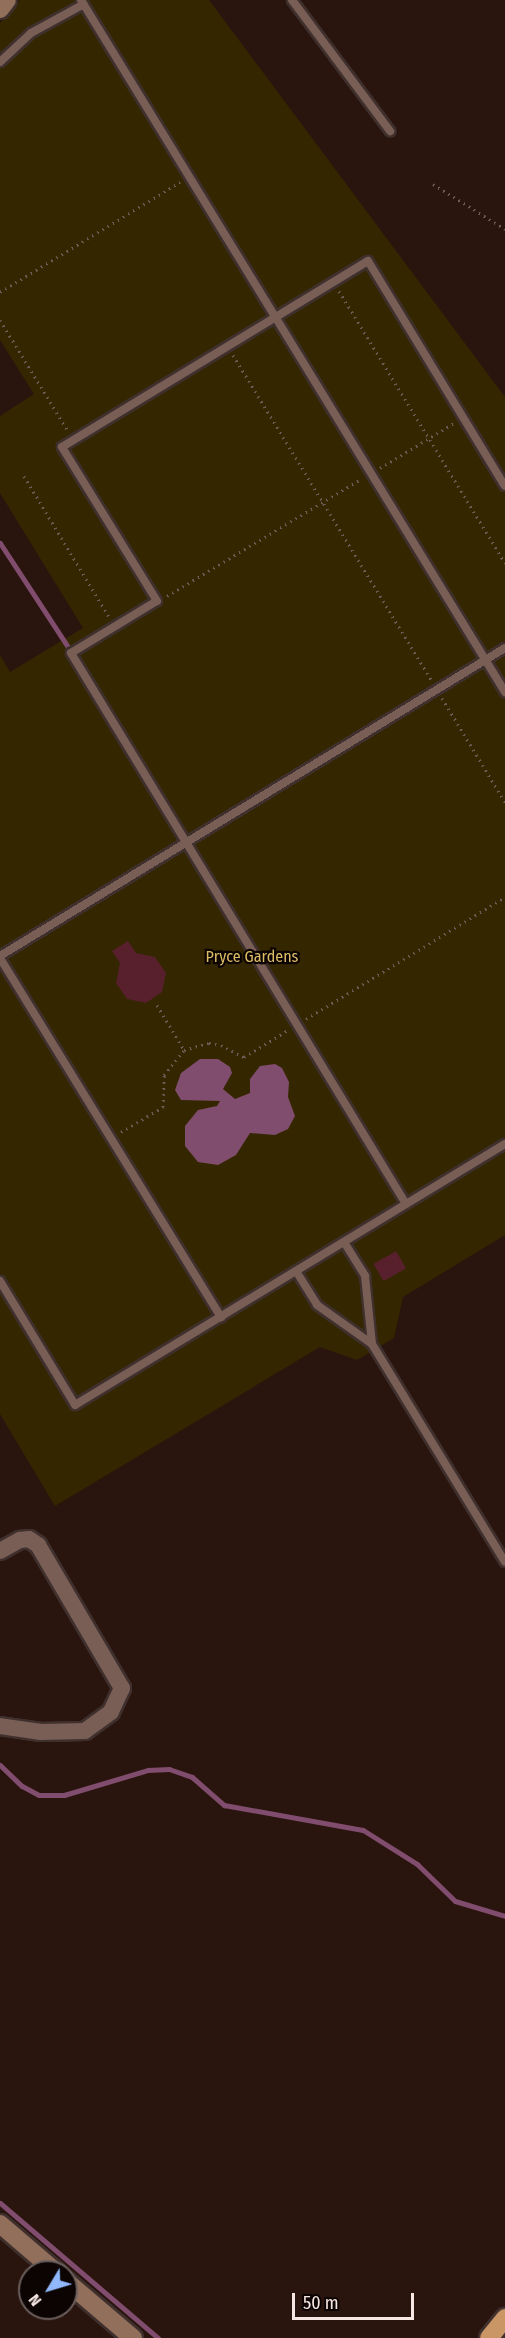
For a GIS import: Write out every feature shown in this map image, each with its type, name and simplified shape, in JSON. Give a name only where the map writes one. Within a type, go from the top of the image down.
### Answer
[{"type":"highway","points":[[489,2338],[505,2318]]},
{"type":"street","points":[[0,9],[7,0]]},
{"type":"street","points":[[0,1551],[20,1540],[29,1539],[38,1545],[118,1676],[122,1688],[111,1712],[84,1731],[50,1732],[0,1726]]},
{"type":"street","points":[[0,2223],[42,2260]]},
{"type":"street","points":[[78,2291],[133,2338]]},
{"type":"lane","points":[[292,0],[390,131]]},
{"type":"lane","points":[[0,62],[31,33],[82,2],[505,692]]},
{"type":"lane","points":[[406,1204],[71,653],[157,602],[62,447],[368,261],[505,486]]},
{"type":"lane","points":[[221,1317],[0,957],[505,648]]},
{"type":"lane","points":[[0,1281],[75,1406],[505,1144]]},
{"type":"lane","points":[[344,1242],[365,1276],[372,1344]]},
{"type":"lane","points":[[296,1271],[317,1305],[372,1344],[505,1562]]},
{"type":"path","points":[[0,292],[189,177]]},
{"type":"path","points":[[433,184],[505,229]]},
{"type":"path","points":[[334,282],[505,563]]},
{"type":"path","points":[[0,320],[74,440]]},
{"type":"path","points":[[228,347],[505,802]]},
{"type":"path","points":[[157,602],[463,417]]},
{"type":"path","points":[[24,476],[115,626]]},
{"type":"path","points":[[111,1138],[163,1107],[164,1075],[184,1050],[208,1043],[221,1045],[244,1057],[505,897]]},
{"type":"path","points":[[157,1005],[184,1050]]},
{"type":"green space","name":"Pryce Gardens","points":[[20,0],[209,0],[505,397],[505,1235],[403,1297],[394,1338],[357,1360],[320,1347],[55,1506],[0,1414],[0,655],[10,672],[83,628],[0,493],[0,416],[34,394],[0,340],[0,23]]},
{"type":"shaded area","points":[[200,1059],[218,1059],[230,1067],[232,1073],[223,1089],[235,1099],[250,1093],[250,1079],[260,1066],[275,1064],[282,1068],[289,1082],[288,1097],[295,1116],[288,1129],[275,1135],[250,1133],[236,1155],[218,1165],[198,1162],[185,1146],[185,1126],[198,1110],[217,1106],[220,1101],[181,1100],[175,1090],[181,1073]]},
{"type":"building","points":[[128,941],[136,953],[155,957],[166,973],[162,992],[146,1003],[127,999],[116,983],[120,963],[112,951]]},
{"type":"building","points":[[396,1251],[406,1268],[383,1281],[373,1264]]},
{"type":"waterway","points":[[0,543],[68,647]]},
{"type":"waterway","points":[[0,1765],[22,1786],[39,1795],[64,1795],[148,1770],[169,1769],[192,1777],[224,1805],[363,1830],[417,1864],[455,1901],[505,1916]]},
{"type":"waterway","points":[[0,2203],[158,2338]]}]
